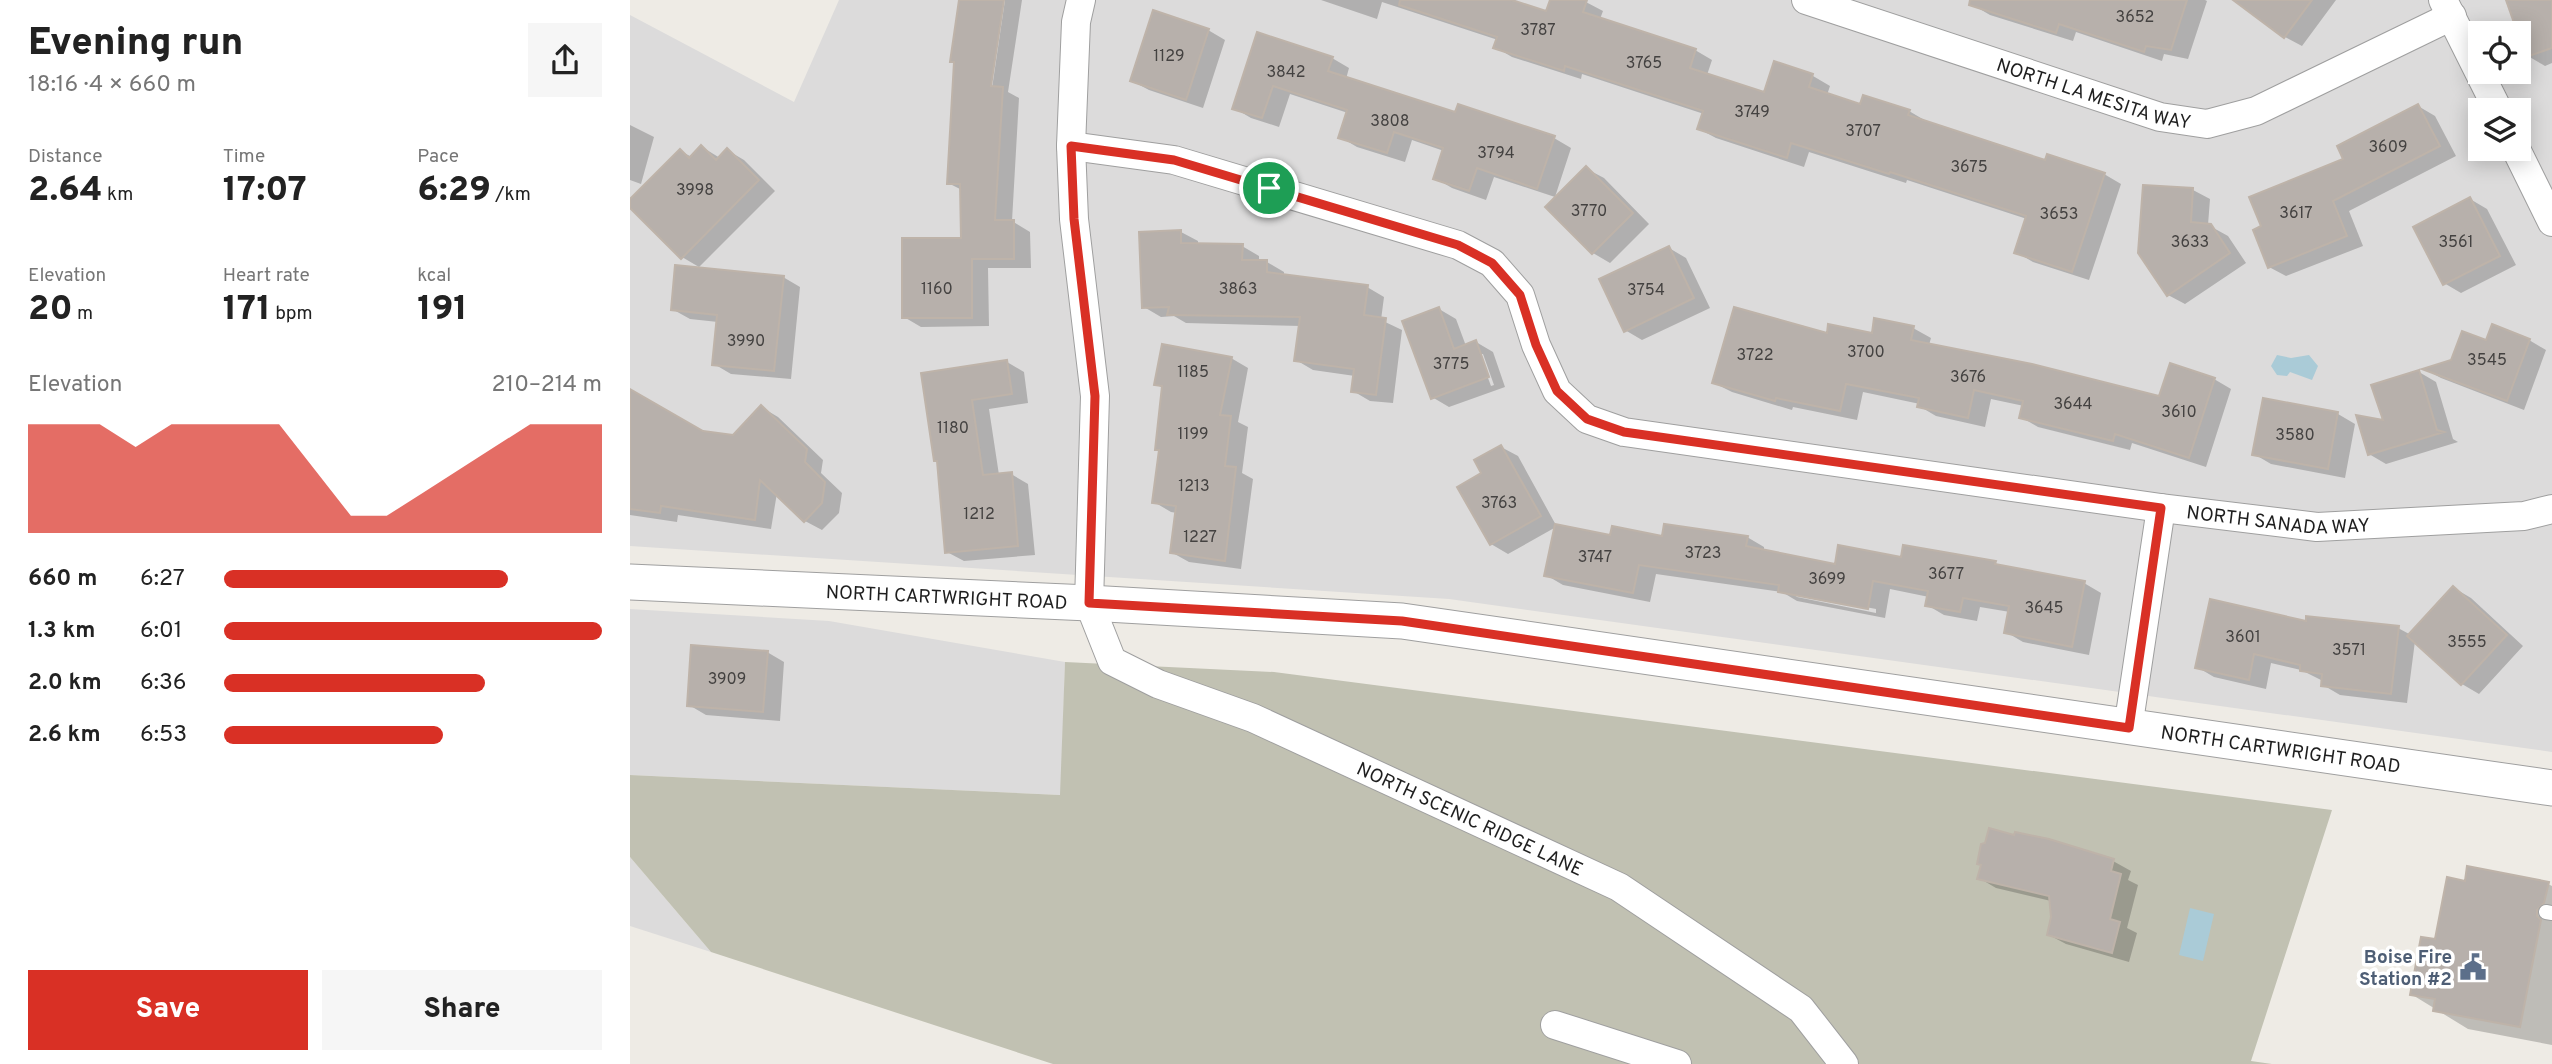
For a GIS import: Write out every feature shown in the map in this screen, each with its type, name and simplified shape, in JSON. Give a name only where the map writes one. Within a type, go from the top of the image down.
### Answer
[{"type":"street","points":[[1081,0],[1076,22],[1071,146],[1074,219],[1095,396],[1089,603]]},
{"type":"street","name":"NORTH LA MESITA WAY","points":[[1806,0],[2160,117],[2207,124],[2256,111],[2447,8]]},
{"type":"street","points":[[2447,8],[2492,98]]},
{"type":"street","name":"NORTH SANADA WAY","points":[[1071,146],[1174,160],[1458,245],[1492,263],[1520,295],[1536,345],[1557,391],[1587,419],[1624,432],[2161,508],[2317,527],[2524,516],[2552,509]]},
{"type":"street","points":[[2522,161],[2552,222]]},
{"type":"street","points":[[2129,728],[2161,508]]},
{"type":"street","name":"NORTH CARTWRIGHT ROAD","points":[[630,582],[1089,603],[1402,621],[2552,788]]},
{"type":"street","name":"NORTH SCENIC RIDGE LANE","points":[[1089,603],[1112,661],[1158,684],[1253,718],[1619,887],[1801,1009],[1844,1064]]},
{"type":"street","points":[[1555,1025],[1637,1058],[1677,1064]]},
{"type":"shaded area","points":[[839,0],[2552,0],[2552,752],[1449,599],[630,546],[630,15],[794,102]]},
{"type":"shaded area","points":[[630,609],[829,621],[1065,662],[1061,795],[630,775]]},
{"type":"shaded area","points":[[1065,662],[1274,672],[2332,810],[2251,1061],[2272,1064],[1053,1064],[711,952],[630,857],[630,775],[1060,795]]},
{"type":"shaded area","points":[[630,857],[711,952],[630,926]]},
{"type":"water","points":[[2277,355],[2291,358],[2309,355],[2318,366],[2312,380],[2290,372],[2287,376],[2277,375],[2271,366]]},
{"type":"water","points":[[2190,908],[2214,914],[2203,961],[2179,955]]},
{"type":"building","points":[[959,0],[1004,0],[991,86],[1003,87],[995,220],[1014,220],[1014,259],[972,259],[972,318],[902,318],[902,238],[961,238],[960,184],[947,184],[954,62],[950,62]]},
{"type":"building","points":[[1400,0],[1512,0],[1546,11],[1550,0],[1587,0],[1583,12],[1696,49],[1690,68],[1764,92],[1774,61],[1813,74],[1809,87],[1860,104],[1863,95],[1910,110],[1908,115],[2045,160],[2047,154],[2105,173],[2072,272],[2014,253],[2026,216],[1791,143],[1787,158],[1697,129],[1703,111],[1565,66],[1564,71],[1493,48],[1497,37],[1399,5]]},
{"type":"building","points":[[1970,0],[2187,0],[2171,50],[2146,46],[2144,52],[2059,24],[2056,33],[1969,5]]},
{"type":"building","points":[[2233,0],[2312,0],[2284,38]]},
{"type":"building","points":[[2506,0],[2552,0],[2552,48],[2531,55],[2531,21],[2513,21]]},
{"type":"building","points":[[1153,10],[1209,29],[1186,100],[1130,81]]},
{"type":"building","points":[[1257,32],[1333,57],[1328,71],[1455,112],[1458,104],[1555,136],[1537,189],[1477,168],[1469,191],[1433,179],[1443,148],[1394,132],[1387,153],[1338,138],[1347,110],[1273,86],[1262,118],[1232,109]]},
{"type":"building","points":[[2418,104],[2440,146],[2333,201],[2347,236],[2268,268],[2253,230],[2261,226],[2249,197],[2343,159],[2337,146]]},
{"type":"building","points":[[701,145],[716,160],[727,148],[759,180],[681,259],[630,208],[630,199],[680,149],[689,158]]},
{"type":"building","points":[[1586,166],[1633,213],[1592,254],[1545,207]]},
{"type":"building","points":[[2143,185],[2193,188],[2191,222],[2211,224],[2230,253],[2167,296],[2138,253]]},
{"type":"building","points":[[2470,197],[2500,256],[2443,285],[2413,227]]},
{"type":"building","points":[[1181,230],[1181,243],[1243,244],[1242,260],[1267,260],[1267,272],[1368,285],[1364,315],[1386,318],[1376,395],[1351,392],[1354,369],[1294,361],[1300,317],[1167,315],[1169,307],[1142,308],[1139,232]]},
{"type":"building","points":[[1669,246],[1694,298],[1624,332],[1599,279]]},
{"type":"building","points":[[675,265],[784,276],[774,371],[712,365],[717,315],[671,310]]},
{"type":"building","points":[[1439,307],[1454,349],[1476,340],[1489,377],[1431,399],[1402,321]]},
{"type":"building","points":[[1734,307],[1827,333],[1828,324],[1872,333],[1874,318],[1914,326],[1911,340],[2032,364],[2159,396],[2170,363],[2215,378],[2189,458],[2115,434],[2113,441],[2019,418],[2023,401],[1974,390],[1968,418],[1917,407],[1919,398],[1846,384],[1840,411],[1776,398],[1775,401],[1712,383]]},
{"type":"building","points":[[2492,324],[2530,339],[2507,401],[2422,369],[2451,360],[2462,331],[2486,340]]},
{"type":"building","points":[[1162,344],[1232,357],[1220,415],[1231,416],[1225,466],[1236,467],[1225,561],[1170,553],[1176,506],[1152,503],[1159,450],[1155,450],[1162,386],[1154,385]]},
{"type":"building","points":[[1007,360],[1012,394],[972,400],[983,475],[1012,472],[1018,546],[945,553],[937,461],[934,461],[921,373]]},
{"type":"building","points":[[2419,370],[2437,430],[2444,432],[2368,455],[2356,415],[2383,420],[2371,385]]},
{"type":"building","points":[[630,389],[703,431],[733,435],[761,405],[807,449],[805,462],[825,482],[822,503],[804,522],[760,480],[755,520],[661,506],[660,513],[630,509]]},
{"type":"building","points":[[2263,398],[2338,412],[2328,469],[2252,455]]},
{"type":"building","points":[[1501,445],[1541,516],[1490,545],[1457,487],[1481,473],[1474,460]]},
{"type":"building","points":[[1555,524],[1610,535],[1612,526],[1662,536],[1664,524],[1748,536],[1746,546],[1835,564],[1838,545],[1901,557],[1903,545],[1996,561],[1995,564],[2085,581],[2072,647],[2004,633],[2009,606],[1963,598],[1960,612],[1925,606],[1928,591],[1873,581],[1868,609],[1778,592],[1779,585],[1639,565],[1633,593],[1544,576]]},
{"type":"building","points":[[2453,586],[2507,635],[2461,685],[2407,636]]},
{"type":"building","points":[[2210,599],[2306,621],[2306,616],[2399,626],[2391,694],[2321,686],[2322,674],[2300,671],[2300,665],[2254,654],[2249,680],[2195,668]]},
{"type":"building","points":[[691,645],[768,651],[763,712],[687,706]]},
{"type":"building","points":[[1989,828],[2014,835],[2015,832],[2049,839],[2114,859],[2111,871],[2121,874],[2110,919],[2120,922],[2112,953],[2047,935],[2051,917],[2049,896],[1977,879],[1981,865],[1977,864],[1981,844],[1985,843]]},
{"type":"building","name":"Boise Fire Station #2","points":[[2467,866],[2549,882],[2544,903],[2537,910],[2537,916],[2541,920],[2520,1027],[2433,1011],[2435,999],[2410,995],[2421,937],[2435,939],[2447,877],[2465,881]]},
{"type":"place","name":"Boise Fire Station #2","points":[[2473,967]]},
{"type":"route","points":[[1071,146],[1174,160],[1269,188],[1458,245],[1492,263],[1520,295],[1536,345],[1557,391],[1587,419],[1624,432],[2161,508],[2129,728],[1402,621],[1089,603],[1095,396],[1074,219],[1071,146]]}]
